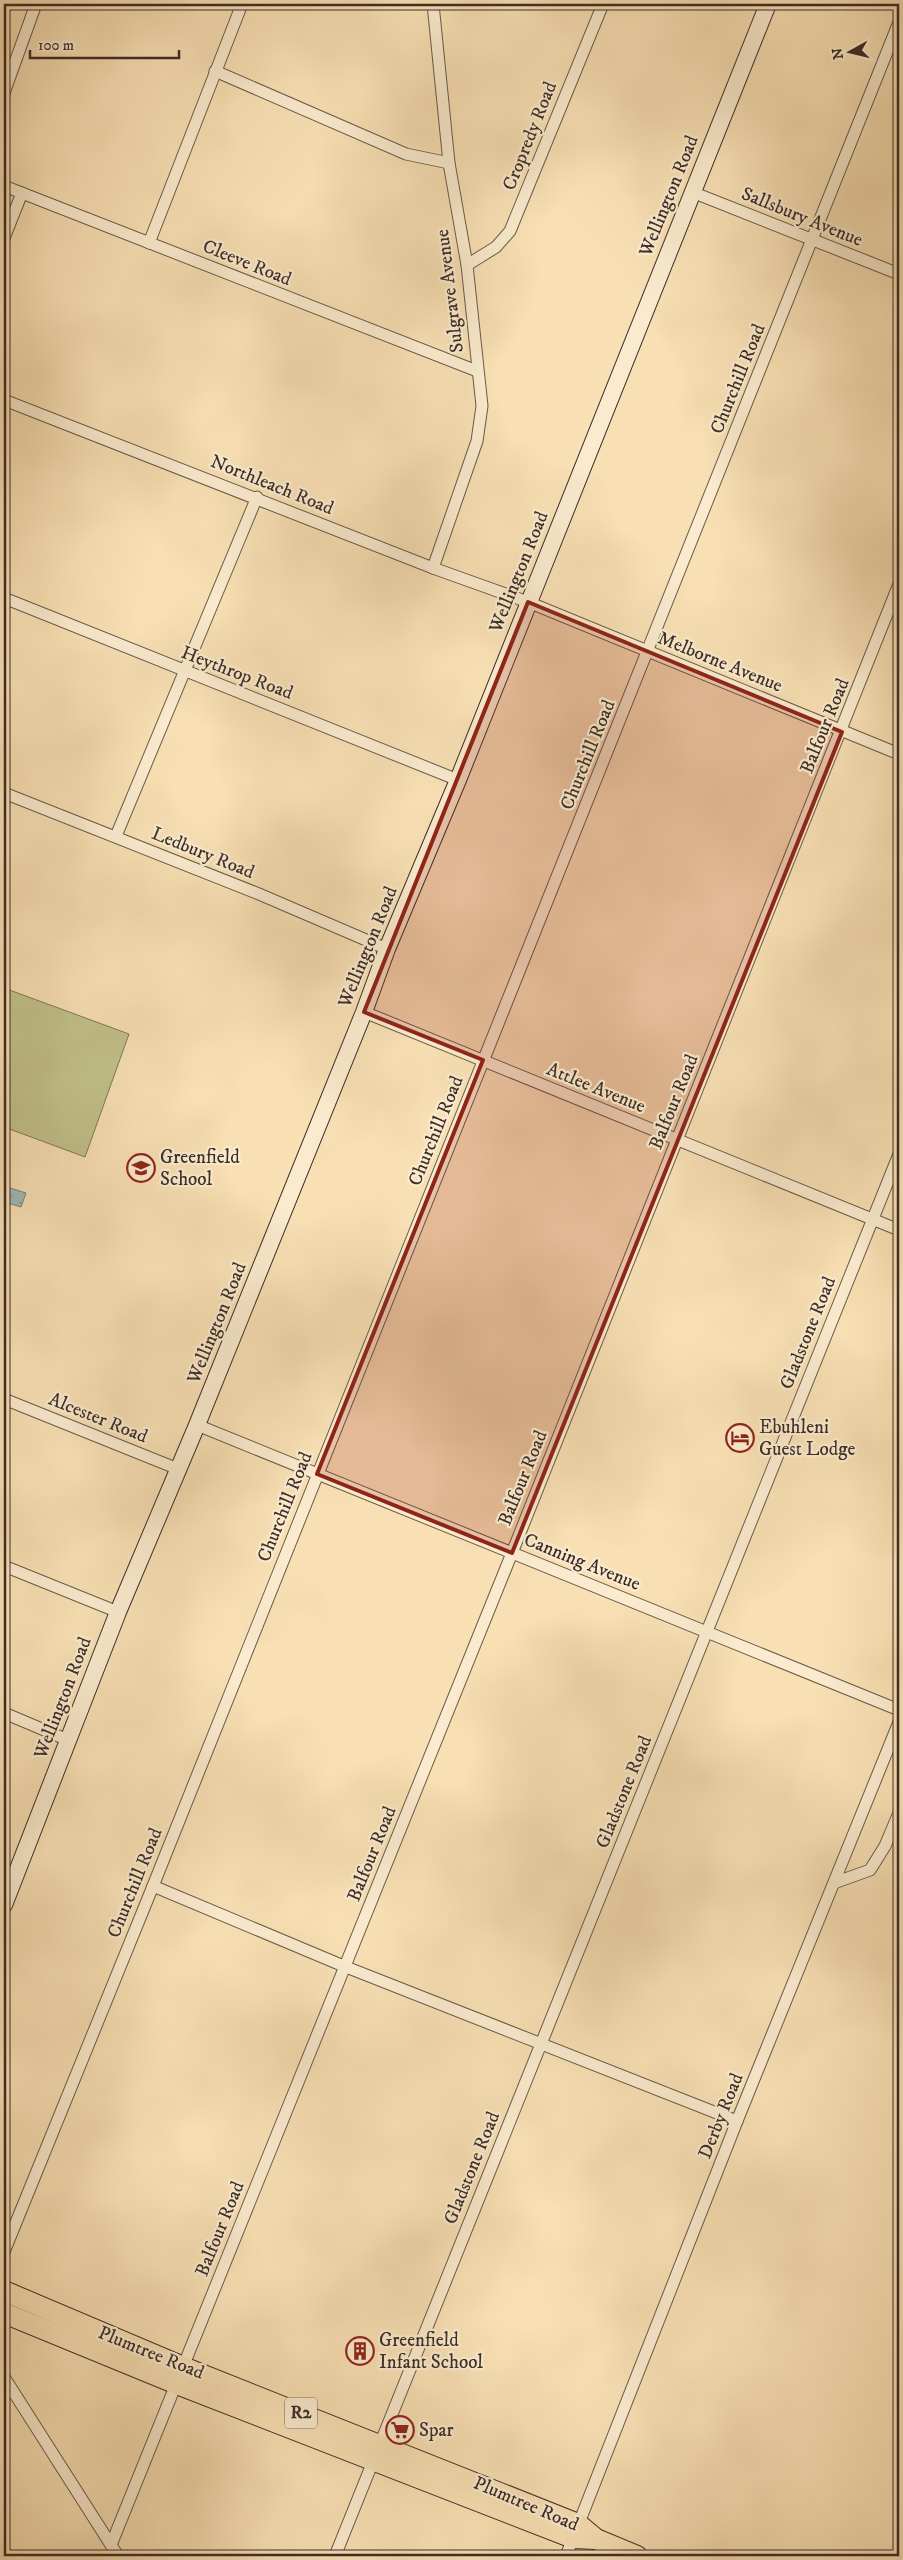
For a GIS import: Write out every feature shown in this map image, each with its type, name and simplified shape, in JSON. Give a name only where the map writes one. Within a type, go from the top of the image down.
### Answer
[{"type":"highway","name":"Plumtree Road","points":[[4,2291],[180,2375]]},
{"type":"highway","name":"Plumtree Road","points":[[4,2313],[180,2375],[377,2452],[572,2539],[596,2539],[637,2556]]},
{"type":"main road","name":"Wellington Road","points":[[6,1895],[118,1612],[197,1424],[364,1012],[387,949],[458,780],[768,4]]},
{"type":"street","points":[[4,93],[36,4]]},
{"type":"street","points":[[149,242],[242,4]]},
{"type":"street","name":"Sulgrave Avenue","points":[[433,4],[448,163],[467,265],[482,406],[478,441],[434,568]]},
{"type":"street","name":"Cropredy Road","points":[[467,265],[496,247],[510,231],[603,4]]},
{"type":"street","name":"Churchill Road","points":[[4,2252],[153,1886],[899,22]]},
{"type":"street","points":[[215,71],[406,154],[448,163]]},
{"type":"street","name":"Cleeve Road","points":[[4,186],[477,371]]},
{"type":"street","name":"Sallsbury Avenue","points":[[692,192],[899,274]]},
{"type":"street","points":[[4,238],[22,193]]},
{"type":"street","name":"Northleach Road","points":[[4,400],[257,497],[434,568],[528,602]]},
{"type":"street","points":[[116,836],[257,497]]},
{"type":"street","name":"Balfour Road","points":[[111,2545],[346,1967],[842,732],[899,584]]},
{"type":"street","name":"Heythrop Road","points":[[4,598],[184,672],[458,780]]},
{"type":"street","name":"Melborne Avenue","points":[[528,602],[899,754]]},
{"type":"street","name":"Ledbury Road","points":[[4,793],[116,836],[387,949]]},
{"type":"street","name":"Attlee Avenue","points":[[364,1012],[899,1230]]},
{"type":"street","name":"Gladstone Road","points":[[335,2556],[899,1154]]},
{"type":"street","name":"Alcester Road","points":[[4,1399],[178,1469]]},
{"type":"street","name":"Canning Avenue","points":[[197,1424],[899,1710]]},
{"type":"street","points":[[4,1566],[118,1612]]},
{"type":"street","points":[[4,1714],[68,1740]]},
{"type":"street","name":"Derby Road","points":[[572,2539],[737,2121],[899,1722]]},
{"type":"street","points":[[834,1883],[870,1870],[885,1846],[899,1813]]},
{"type":"street","points":[[153,1886],[346,1967],[541,2042],[737,2121]]},
{"type":"street","points":[[4,2377],[118,2556]]},
{"type":"highlighted area","points":[[528,602],[842,732],[512,1553],[317,1474],[483,1060],[364,1012]]},
{"type":"shaded area","points":[[4,988],[129,1034],[85,1157],[4,1127]]},
{"type":"water","points":[[4,1186],[26,1193],[21,1207],[4,1202]]},
{"type":"place","name":"Greenfield School","points":[[141,1168]]},
{"type":"place","name":"Ebuhleni Guest Lodge","points":[[740,1438]]},
{"type":"place","name":"Greenfield Infant School","points":[[360,2351]]},
{"type":"place","name":"Spar","points":[[400,2430]]}]
